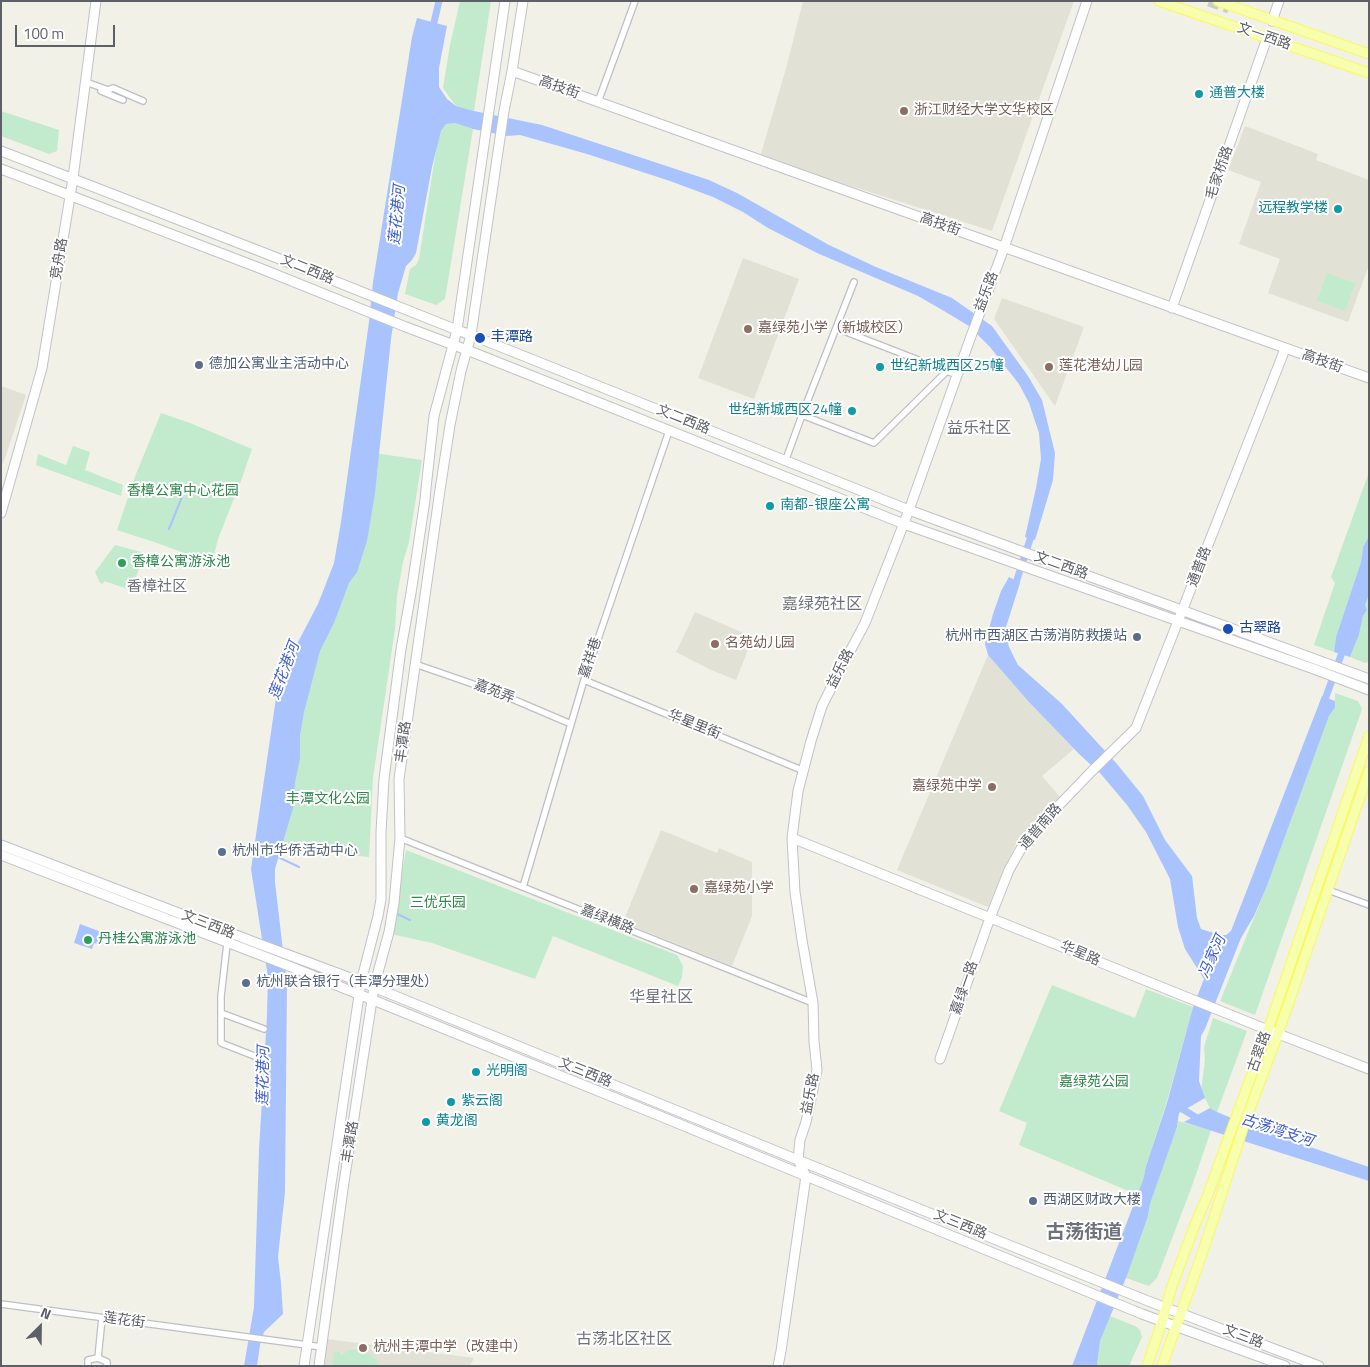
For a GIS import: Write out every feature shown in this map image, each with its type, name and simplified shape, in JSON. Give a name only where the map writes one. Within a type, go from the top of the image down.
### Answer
[{"type":"main road","name":"竞舟路","points":[[1,513],[42,368],[73,178],[96,1]]},
{"type":"main road","name":"丰潭路","points":[[304,1366],[361,982],[381,899],[381,832],[384,779],[401,649],[425,500],[434,416],[457,330],[488,107],[505,1]]},
{"type":"main road","name":"丰潭路","points":[[319,1366],[343,1189],[374,987],[394,903],[400,838],[399,778],[450,425],[461,371],[471,335],[504,111],[523,1]]},
{"type":"main road","name":"益乐路","points":[[798,1160],[800,1140],[806,1122],[817,1070],[813,1003],[795,892],[792,838],[798,791],[822,706],[865,622],[904,524],[1004,248],[1087,1]]},
{"type":"main road","name":"文一西路","points":[[1159,1],[1369,73]]},
{"type":"main road","name":"文一西路","points":[[1218,1],[1369,54]]},
{"type":"main road","points":[[1272,21],[1279,1]]},
{"type":"main road","name":"毛家桥路","points":[[1172,308],[1267,38]]},
{"type":"main road","name":"高技街","points":[[512,71],[1369,378]]},
{"type":"main road","name":"文二西路","points":[[1,151],[408,310],[785,462],[1182,611],[1317,665],[1348,682],[1369,690]]},
{"type":"main road","name":"文二西路","points":[[1,169],[262,268],[669,432],[904,524],[1179,621],[1317,665],[1369,679]]},
{"type":"main road","name":"通普路","points":[[1092,771],[1136,728],[1286,349]]},
{"type":"main road","name":"古翠路","points":[[1147,1366],[1172,1286],[1207,1197],[1268,1030],[1369,736]]},
{"type":"main road","name":"通普南路","points":[[990,918],[1009,870],[1023,845],[1092,771]]},
{"type":"main road","name":"古翠路","points":[[1162,1366],[1177,1327],[1246,1119],[1278,1034],[1369,771]]},
{"type":"main road","name":"华星路","points":[[792,838],[1216,1010],[1369,1069]]},
{"type":"main road","name":"文三西路","points":[[1,845],[374,987],[798,1160],[1166,1307]]},
{"type":"main road","name":"文三西路","points":[[1,856],[227,944],[289,966],[1162,1322]]},
{"type":"main road","name":"嘉绿一路","points":[[940,1059],[990,918]]},
{"type":"main road","points":[[778,1366],[782,1351],[806,1176],[798,1160]]},
{"type":"main road","name":"文三路","points":[[1166,1307],[1319,1366]]},
{"type":"main road","name":"文三路","points":[[1162,1322],[1285,1366]]},
{"type":"street","points":[[598,102],[635,1]]},
{"type":"street","points":[[86,83],[123,100]]},
{"type":"street","points":[[86,83],[108,90],[113,88],[143,100]]},
{"type":"street","points":[[785,462],[854,282]]},
{"type":"street","points":[[836,328],[958,375]]},
{"type":"street","points":[[802,415],[874,443],[947,371]]},
{"type":"street","name":"嘉祥巷","points":[[523,887],[584,680],[669,432]]},
{"type":"street","name":"嘉苑弄","points":[[415,664],[496,692],[571,724]]},
{"type":"street","name":"华星里街","points":[[584,680],[804,771]]},
{"type":"street","name":"嘉绿横路","points":[[400,838],[813,1003]]},
{"type":"street","points":[[1328,890],[1369,905]]},
{"type":"street","points":[[227,944],[221,996],[221,1043],[262,1059]]},
{"type":"street","points":[[221,1012],[264,1029]]},
{"type":"street","name":"莲花街","points":[[1,1304],[307,1345]]},
{"type":"street","points":[[98,1358],[102,1318]]},
{"type":"street","points":[[307,1345],[322,1348]]},
{"type":"street","points":[[88,1366],[88,1360],[98,1358],[107,1362],[107,1366]]},
{"type":"shaded area","name":"浙江财经大学文华校区","points":[[803,1],[1074,1],[992,231],[760,157],[787,65]]},
{"type":"shaded area","points":[[1245,126],[1318,154],[1316,160],[1369,180],[1369,265],[1348,322],[1268,293],[1280,259],[1239,244],[1261,182],[1228,170]]},
{"type":"shaded area","name":"嘉绿苑小学（新城校区）","points":[[743,258],[799,279],[754,399],[698,378]]},
{"type":"shaded area","name":"莲花港幼儿园","points":[[1002,298],[1084,327],[1055,406],[994,319]]},
{"type":"shaded area","points":[[1,386],[26,395],[1,466]]},
{"type":"shaded area","name":"名苑幼儿园","points":[[695,612],[753,637],[736,680],[711,670],[676,652]]},
{"type":"shaded area","name":"嘉绿苑中学","points":[[988,655],[1028,701],[1074,749],[1042,776],[1060,797],[1017,842],[988,907],[897,870]]},
{"type":"shaded area","name":"嘉绿苑小学","points":[[661,830],[717,853],[719,848],[752,862],[752,916],[732,966],[623,922]]},
{"type":"shaded area","name":"杭州丰潭中学（改建中）","points":[[327,1339],[474,1358],[470,1366],[323,1366]]},
{"type":"green space","points":[[460,1],[491,1],[474,111],[456,106],[443,88]]},
{"type":"green space","points":[[1,111],[59,130],[57,151],[49,154],[1,136]]},
{"type":"green space","points":[[455,123],[473,129],[445,299],[436,305],[405,294],[410,269],[416,265],[419,259],[437,144],[441,131],[446,124]]},
{"type":"green space","points":[[1327,273],[1355,283],[1345,311],[1317,301]]},
{"type":"green space","name":"香樟公寓中心花园","points":[[161,413],[252,449],[218,539],[212,563],[117,530],[136,474]]},
{"type":"green space","points":[[73,446],[90,452],[85,470],[123,485],[121,496],[36,465],[38,454],[66,465]]},
{"type":"green space","name":"丰潭文化公园","points":[[374,453],[422,460],[409,542],[403,562],[397,596],[395,629],[373,778],[369,857],[278,847],[300,700]]},
{"type":"green space","points":[[1369,472],[1369,536],[1363,547],[1361,562],[1336,637],[1334,652],[1314,645],[1335,583],[1331,577]]},
{"type":"green space","name":"香樟公寓游泳池","points":[[115,545],[145,553],[131,590],[104,581],[103,584],[100,583],[95,572]]},
{"type":"green space","points":[[1369,595],[1369,662],[1365,663],[1350,657],[1359,635],[1363,616],[1367,610],[1365,605]]},
{"type":"green space","points":[[1335,693],[1358,701],[1362,709],[1255,1015],[1220,1001],[1267,886],[1329,716],[1335,708]]},
{"type":"green space","name":"三优乐园","points":[[406,850],[677,955],[683,966],[682,977],[678,986],[553,936],[535,979],[432,943],[391,934]]},
{"type":"green space","name":"嘉绿苑公园","points":[[1052,985],[1135,1018],[1146,989],[1193,1007],[1138,1195],[1019,1145],[1027,1123],[999,1111]]},
{"type":"green space","points":[[1213,1018],[1247,1031],[1217,1112],[1210,1108],[1201,1091],[1205,1060],[1204,1047]]},
{"type":"green space","points":[[1178,1121],[1211,1130],[1157,1278],[1149,1286],[1126,1278]]},
{"type":"green space","points":[[1110,1316],[1135,1326],[1140,1330],[1142,1337],[1129,1366],[1097,1366],[1100,1341]]},
{"type":"green space","points":[[350,1350],[365,1351],[377,1361],[378,1366],[332,1366],[334,1352],[340,1352],[340,1356]]},
{"type":"water","points":[[417,18],[447,26],[439,68],[439,87],[447,99],[456,106],[542,125],[709,180],[737,193],[829,245],[876,267],[952,298],[992,326],[1028,376],[1042,400],[1055,453],[1053,480],[1035,540],[1025,537],[1041,459],[1039,433],[1029,403],[1019,384],[990,347],[969,326],[944,311],[918,296],[817,253],[713,197],[587,154],[520,135],[507,136],[455,123],[446,124],[441,131],[432,167],[416,253],[406,266],[398,293],[391,339],[375,493],[367,541],[357,572],[349,583],[334,623],[320,651],[300,735],[300,758],[293,808],[275,869],[287,985],[285,1192],[278,1257],[283,1314],[264,1332],[257,1366],[244,1366],[254,1307],[259,1150],[268,977],[251,869],[276,698],[285,671],[318,604],[334,563],[369,322],[373,282],[412,37]]},
{"type":"water","points":[[1369,536],[1369,595],[1365,605],[1367,610],[1363,616],[1359,635],[1350,657],[1334,652],[1336,637],[1361,562],[1363,547]]},
{"type":"water","points":[[1009,577],[1020,583],[1005,630],[1009,647],[1018,665],[1062,704],[1117,764],[1143,796],[1165,840],[1192,876],[1197,918],[1201,929],[1220,935],[1226,935],[1231,931],[1322,696],[1335,701],[1335,708],[1329,716],[1267,886],[1254,916],[1241,938],[1201,1036],[1199,1081],[1205,1098],[1179,1113],[1177,1127],[1150,1204],[1148,1216],[1128,1273],[1100,1341],[1097,1366],[1072,1366],[1143,1180],[1167,1103],[1193,1007],[1204,979],[1185,949],[1178,927],[1170,879],[1146,832],[1127,805],[1100,773],[1028,701],[988,655],[985,644],[993,614],[1001,591]]},
{"type":"water","name":"丹桂公寓游泳池","points":[[80,924],[104,933],[99,945],[94,943],[92,949],[74,943]]},
{"type":"water","points":[[1210,1108],[1263,1131],[1369,1167],[1369,1181],[1184,1122]]},
{"type":"waterway","name":"莲花港河","points":[[432,31],[439,1]]},
{"type":"waterway","points":[[169,529],[182,497]]},
{"type":"waterway","points":[[1014,589],[1033,530]]},
{"type":"waterway","name":"冯家河","points":[[1323,705],[1344,647]]},
{"type":"waterway","points":[[278,857],[299,867]]},
{"type":"waterway","points":[[395,913],[410,920]]},
{"type":"waterway","name":"古荡湾支河","points":[[1179,1107],[1202,1121]]},
{"type":"tunnel","points":[[1209,1],[1229,8]]},
{"type":"place","name":"通普大楼","points":[[1199,94]]},
{"type":"place","name":"浙江财经大学文华校区","points":[[904,111]]},
{"type":"place","name":"远程教学楼","points":[[1338,209]]},
{"type":"place","name":"嘉绿苑小学（新城校区）","points":[[748,329]]},
{"type":"place","name":"丰潭路","points":[[480,338]]},
{"type":"place","name":"德加公寓业主活动中心","points":[[199,365]]},
{"type":"place","name":"世纪新城西区25幢","points":[[880,367]]},
{"type":"place","name":"莲花港幼儿园","points":[[1049,367]]},
{"type":"place","name":"世纪新城西区24幢","points":[[852,411]]},
{"type":"place","name":"南都-银座公寓","points":[[770,506]]},
{"type":"place","name":"香樟公寓游泳池","points":[[122,563]]},
{"type":"place","name":"古翠路","points":[[1228,629]]},
{"type":"place","name":"杭州市西湖区古荡消防救援站","points":[[1137,637]]},
{"type":"place","name":"名苑幼儿园","points":[[715,644]]},
{"type":"place","name":"嘉绿苑中学","points":[[992,787]]},
{"type":"place","name":"杭州市华侨活动中心","points":[[222,852]]},
{"type":"place","name":"嘉绿苑小学","points":[[694,889]]},
{"type":"place","name":"丹桂公寓游泳池","points":[[88,940]]},
{"type":"place","name":"杭州联合银行（丰潭分理处）","points":[[246,983]]},
{"type":"place","name":"光明阁","points":[[476,1072]]},
{"type":"place","name":"紫云阁","points":[[451,1102]]},
{"type":"place","name":"黄龙阁","points":[[426,1122]]},
{"type":"place","name":"西湖区财政大楼","points":[[1033,1201]]},
{"type":"place","name":"杭州丰潭中学（改建中）","points":[[363,1348]]},
{"type":"district","name":"益乐社区","points":[[979,429]]},
{"type":"district","name":"香樟社区","points":[[157,587]]},
{"type":"district","name":"嘉绿苑社区","points":[[822,605]]},
{"type":"district","name":"华星社区","points":[[661,998]]},
{"type":"district","name":"古荡街道","points":[[1084,1233]]},
{"type":"district","name":"古荡北区社区","points":[[624,1340]]}]
